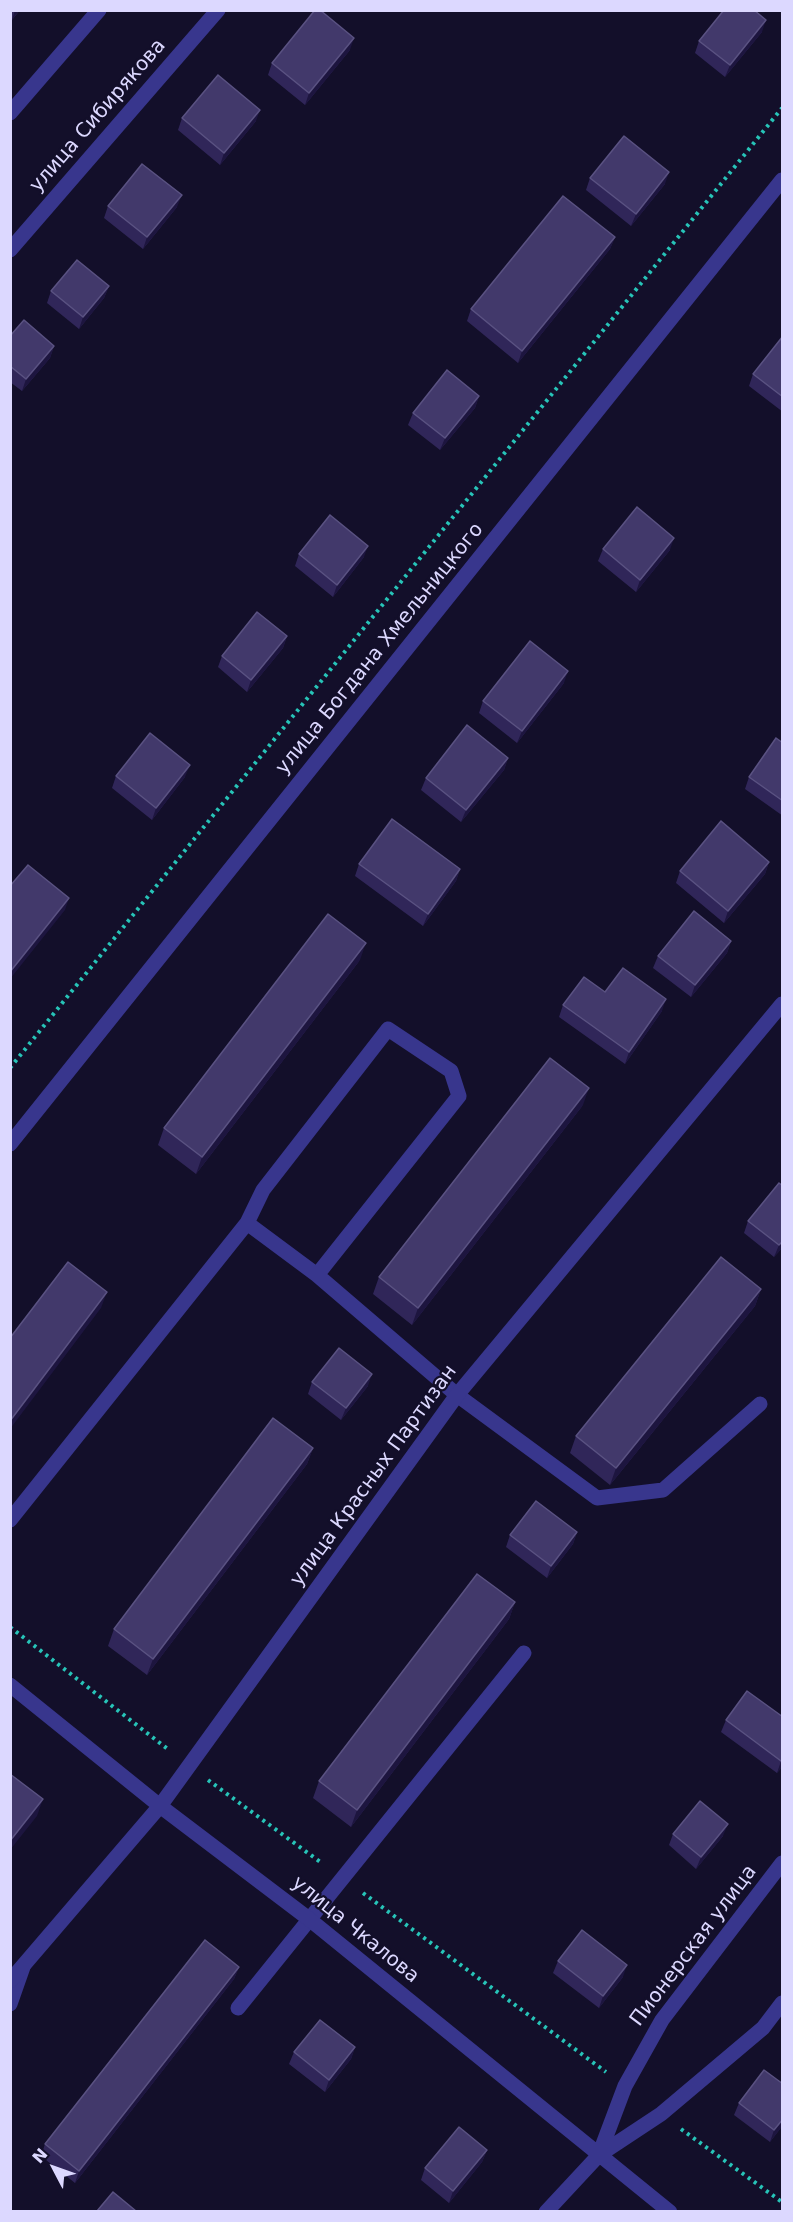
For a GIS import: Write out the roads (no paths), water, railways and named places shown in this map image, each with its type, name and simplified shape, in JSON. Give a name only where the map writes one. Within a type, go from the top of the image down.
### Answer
[{"type":"street","points":[[10,113],[99,10]]},
{"type":"street","name":"улица Сибирякова","points":[[10,250],[218,10]]},
{"type":"street","name":"улица Богдана Хмельницкого","points":[[10,1144],[783,180]]},
{"type":"street","name":"улица Красных Партизан","points":[[10,1981],[160,1806],[457,1395],[783,1004]]},
{"type":"street","points":[[10,1520],[247,1223],[262,1190],[388,1029],[451,1071],[459,1096],[317,1275]]},
{"type":"street","points":[[247,1223],[317,1275],[457,1395],[597,1498],[663,1490],[760,1404]]},
{"type":"street","points":[[238,2008],[524,1653]]},
{"type":"street","name":"улица Чкалова","points":[[10,1685],[160,1806],[309,1919],[670,2211]]},
{"type":"street","name":"Пионерская улица","points":[[599,2155],[625,2086],[662,2020],[783,1863]]},
{"type":"street","points":[[10,2004],[24,1965]]},
{"type":"street","name":"Пионерская улица","points":[[546,2211],[599,2155],[661,2114],[763,2028],[783,2003]]}]
